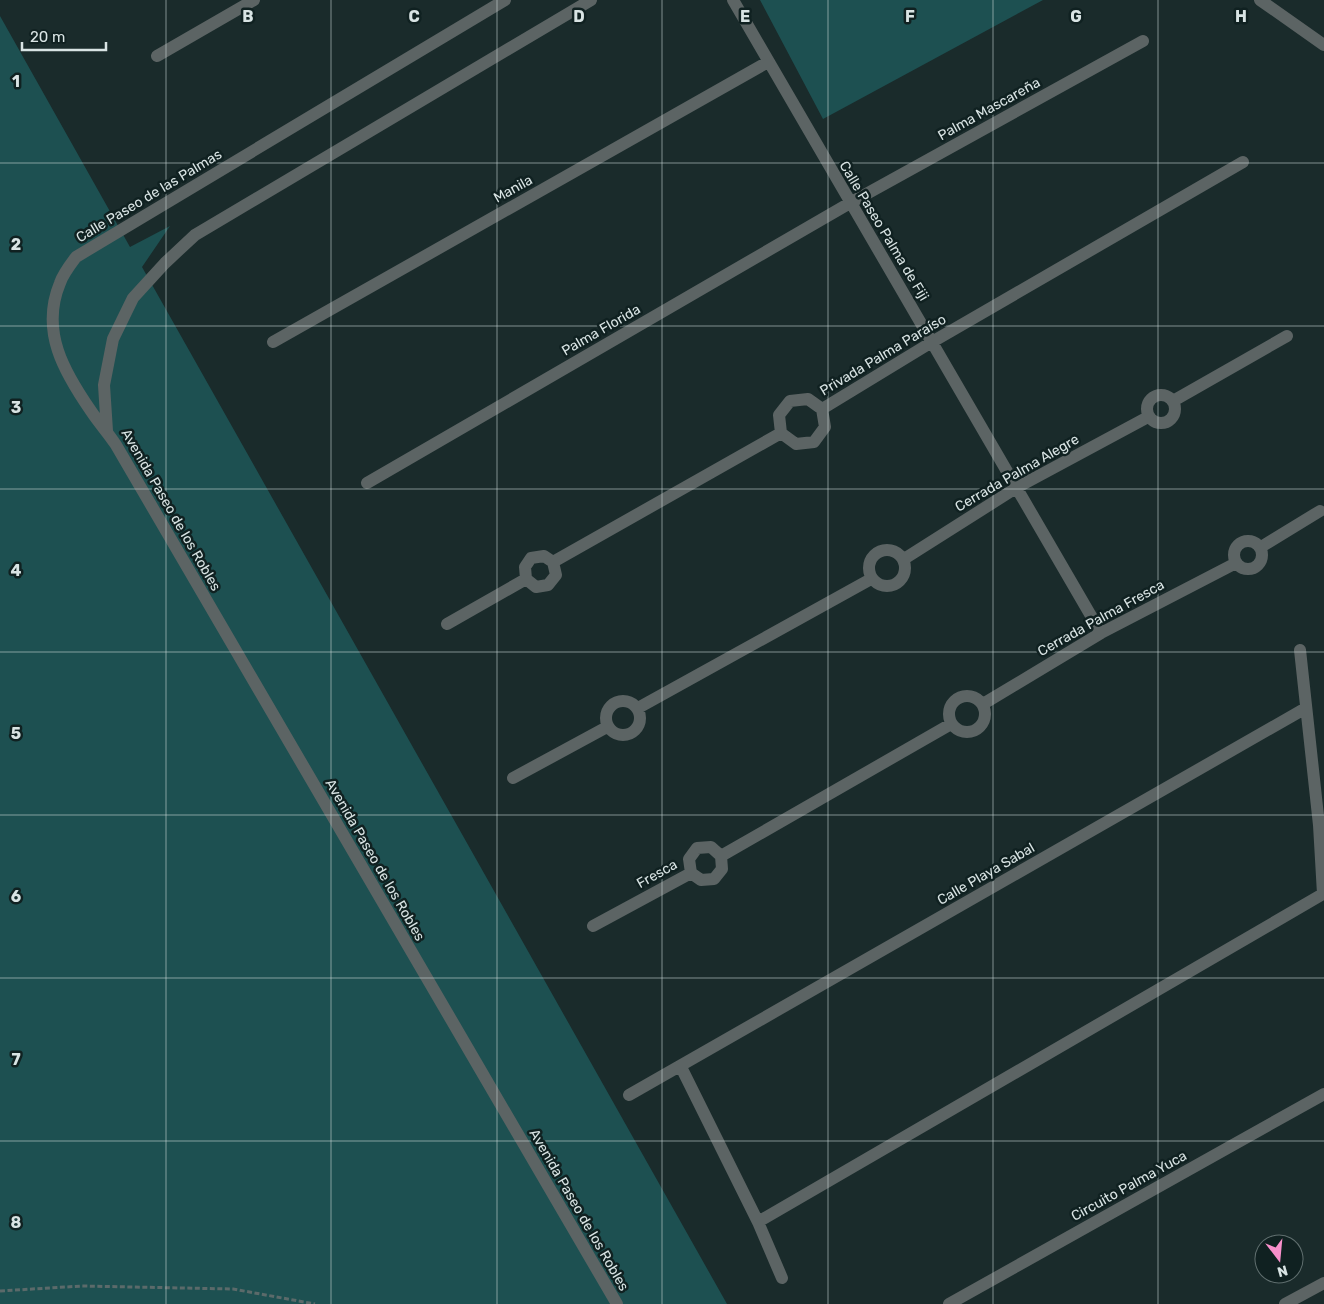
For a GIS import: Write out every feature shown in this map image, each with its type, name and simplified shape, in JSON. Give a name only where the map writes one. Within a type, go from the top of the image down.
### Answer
[{"type":"street","points":[[157,56],[254,0]]},
{"type":"street","name":"Calle Paseo de las Palmas","points":[[107,431],[91,413],[65,370],[54,342],[52,312],[60,283],[76,257],[505,0]]},
{"type":"street","points":[[107,431],[104,385],[112,339],[133,298],[194,235],[591,0]]},
{"type":"street","name":"Calle Paseo Palma de Fiji","points":[[733,0],[1101,633]]},
{"type":"street","points":[[1260,0],[1324,45]]},
{"type":"street","name":"Palma Mascareña","points":[[850,203],[1143,41]]},
{"type":"street","name":"Manila","points":[[273,342],[768,62]]},
{"type":"street","name":"Privada Palma Paraíso","points":[[781,433],[796,444],[814,442],[825,427],[822,409],[932,342],[1243,162]]},
{"type":"street","name":"Palma Florida","points":[[367,483],[850,203]]},
{"type":"street","points":[[1173,401],[1287,336]]},
{"type":"street","points":[[1164,394],[1173,401],[1176,412],[1169,422],[1157,424],[1148,417],[1146,406],[1152,396],[1164,394]]},
{"type":"street","points":[[553,562],[781,433],[779,415],[790,401],[808,399],[822,409]]},
{"type":"street","name":"Cerrada Palma Alegre","points":[[904,559],[1016,488],[1148,417]]},
{"type":"street","name":"Avenida Paseo de los Robles","points":[[107,431],[616,1304]]},
{"type":"street","points":[[1261,547],[1320,511]]},
{"type":"street","points":[[1252,541],[1261,547],[1262,558],[1256,568],[1245,569],[1236,562],[1234,552],[1241,543],[1252,541]]},
{"type":"street","points":[[892,549],[904,559],[905,573],[897,584],[883,586],[871,578],[868,564],[877,551],[892,549]]},
{"type":"street","points":[[544,556],[553,562],[556,575],[548,585],[536,587],[526,579],[525,567],[532,558],[544,556]]},
{"type":"street","name":"Cerrada Palma Fresca","points":[[984,704],[1101,633],[1236,562]]},
{"type":"street","points":[[638,708],[871,578]]},
{"type":"street","points":[[447,624],[526,579]]},
{"type":"street","points":[[758,1222],[1322,894],[1321,824],[1300,650]]},
{"type":"street","points":[[972,696],[984,704],[985,719],[976,730],[962,732],[951,724],[949,710],[957,698],[972,696]]},
{"type":"street","points":[[627,700],[638,708],[640,722],[632,733],[618,735],[606,727],[605,713],[614,702],[627,700]]},
{"type":"street","name":"Calle Playa Sabal","points":[[629,1096],[1306,708]]},
{"type":"street","points":[[691,873],[689,860],[697,848],[711,847],[721,856],[951,724]]},
{"type":"street","points":[[513,778],[606,727]]},
{"type":"street","name":"Fresca","points":[[593,926],[691,873],[702,880],[714,879],[722,869],[721,856]]},
{"type":"street","points":[[681,1067],[758,1222],[782,1278]]},
{"type":"street","name":"Circuito Palma Yuca","points":[[949,1304],[1324,1094]]},
{"type":"street","points":[[1286,1304],[1324,1283]]},
{"type":"path","points":[[0,1291],[82,1286],[234,1289],[315,1304]]},
{"type":"shaded area","points":[[760,0],[1043,0],[823,119]]},
{"type":"shaded area","points":[[0,16],[130,247],[170,226],[142,267],[727,1304],[0,1304]]}]
